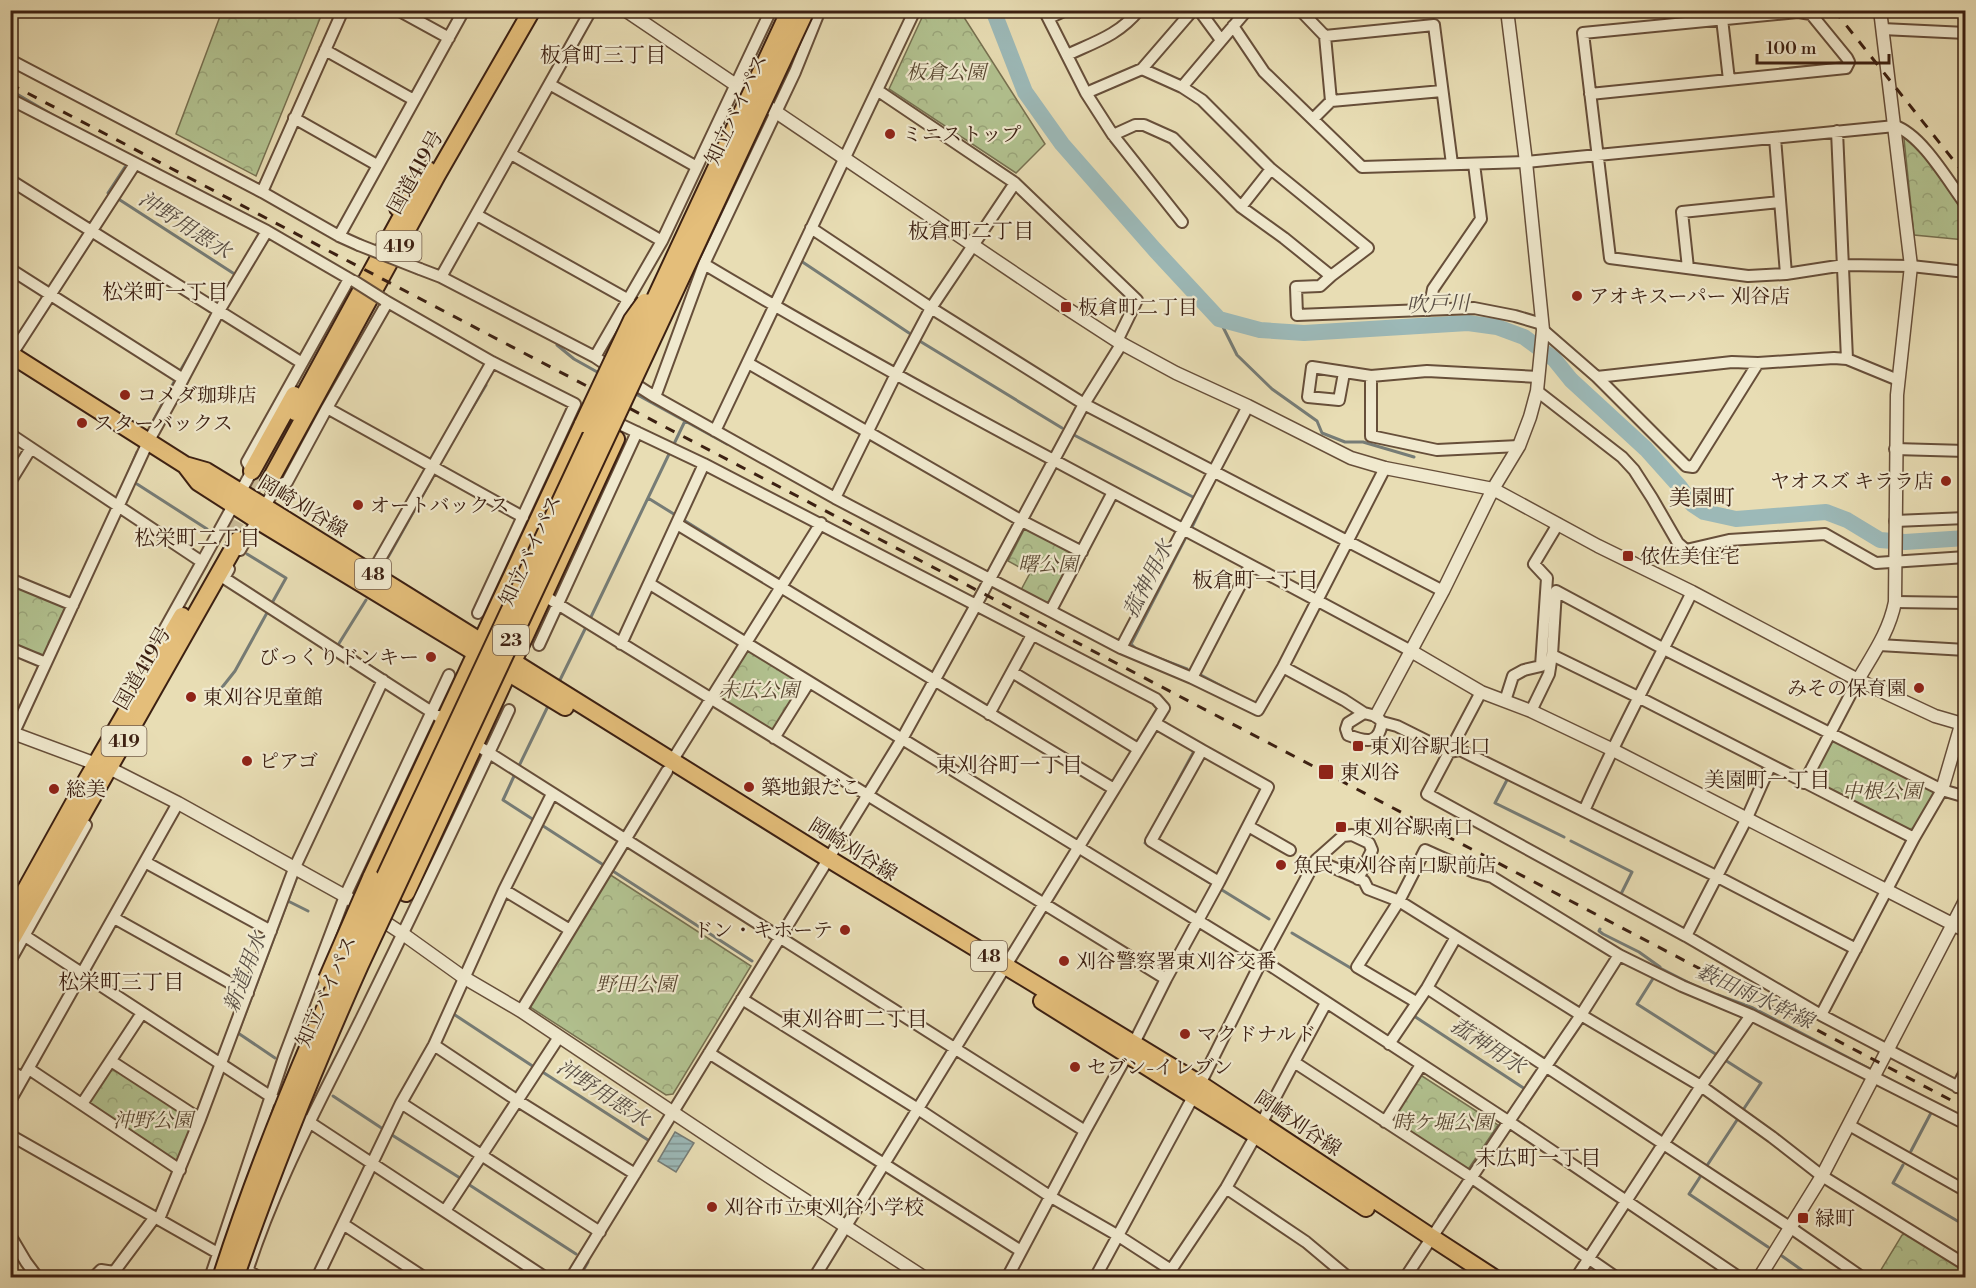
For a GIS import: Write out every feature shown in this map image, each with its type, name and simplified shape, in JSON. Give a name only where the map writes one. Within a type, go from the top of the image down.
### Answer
[{"type":"main road","name":"知立バイパス","points":[[221,1278],[254,1181],[312,1054],[365,954],[677,268],[790,10]]},
{"type":"main road","name":"知立バイパス","points":[[677,268],[806,10]]},
{"type":"main road","name":"国道419号","points":[[264,479],[433,172],[528,12]]},
{"type":"main road","points":[[677,268],[668,327],[616,439],[550,600],[509,666],[482,748],[405,893],[336,1037],[312,1054],[309,1025],[438,716],[478,647],[505,573],[583,424],[632,320],[677,268]]},
{"type":"main road","name":"岡崎刈谷線","points":[[11,355],[185,465],[198,482],[236,498],[261,513],[1197,1090],[1428,1242],[1474,1278]]},
{"type":"main road","name":"岡崎刈谷線","points":[[261,513],[372,573],[478,647]]},
{"type":"main road","name":"国道419号","points":[[10,918],[103,766],[233,537]]},
{"type":"main road","name":"国道419号","points":[[18,939],[103,766]]},
{"type":"main road","name":"知立バイパス","points":[[242,1275],[268,1184],[312,1054]]},
{"type":"main road","name":"岡崎刈谷線","points":[[1428,1242],[1494,1278]]},
{"type":"street","points":[[262,192],[343,10]]},
{"type":"street","points":[[398,10],[449,38]]},
{"type":"street","points":[[339,236],[464,10]]},
{"type":"street","points":[[441,277],[591,10]]},
{"type":"street","points":[[625,10],[775,114],[1120,342],[1176,373],[1351,458],[1385,468],[1493,489],[1857,680],[1935,716],[1963,725],[1942,790],[1914,838],[1821,1015]]},
{"type":"street","points":[[595,357],[662,241],[771,10]]},
{"type":"street","points":[[655,397],[704,264],[775,114],[820,10]]},
{"type":"street","points":[[715,431],[915,10]]},
{"type":"street","points":[[1066,10],[1046,14],[1086,93],[1113,135],[1182,222]]},
{"type":"street","points":[[1067,55],[1117,33],[1139,10]]},
{"type":"street","points":[[1086,93],[1142,69],[1192,10]]},
{"type":"street","points":[[1198,10],[1221,40]]},
{"type":"street","points":[[1182,87],[1247,10]]},
{"type":"street","points":[[1300,10],[1325,36],[1331,101]]},
{"type":"street","points":[[1374,717],[1443,591],[1493,489],[1519,446],[1537,391],[1543,327],[1507,10]]},
{"type":"street","points":[[1804,783],[1857,680],[1879,645],[1891,621],[1895,602],[1895,448],[1898,380],[1911,266],[1880,10]]},
{"type":"street","points":[[1590,94],[1846,68],[1849,62],[1844,53],[1816,18],[1806,12],[1722,16],[1583,33],[1590,94],[1610,258],[1748,276],[1786,274],[1844,265],[1911,266],[1965,272]]},
{"type":"street","points":[[1722,16],[1729,80]]},
{"type":"street","points":[[1325,36],[1434,25],[1452,164]]},
{"type":"street","points":[[1233,26],[1264,72],[1362,167],[1526,162],[1895,126],[1906,130],[1926,152],[1965,205]]},
{"type":"street","points":[[1882,29],[1965,33]]},
{"type":"street","points":[[325,50],[414,100]]},
{"type":"street","points":[[10,60],[262,192],[339,236],[441,277],[595,357],[655,397],[835,498],[1122,648],[1258,710],[1283,667],[1385,468]]},
{"type":"street","points":[[1142,69],[1182,87],[1202,100],[1271,169],[1368,248],[1320,286],[1296,287],[1297,315],[1474,308],[1515,316],[1543,327],[1686,466],[1693,466],[1758,363]]},
{"type":"street","points":[[550,85],[697,167]]},
{"type":"street","points":[[571,1278],[902,739],[1120,342],[1137,300],[1016,183],[877,90]]},
{"type":"street","points":[[1313,119],[1331,101],[1442,91]]},
{"type":"street","points":[[10,99],[267,231],[492,362],[575,404],[704,464],[821,524],[1155,699],[1164,708],[814,1278]]},
{"type":"street","points":[[294,118],[377,165]]},
{"type":"street","points":[[1113,135],[1135,125],[1143,125],[1173,138],[1241,207],[1331,276]]},
{"type":"street","points":[[1837,131],[1847,359]]},
{"type":"street","points":[[1775,138],[1786,274]]},
{"type":"street","points":[[511,154],[662,241]]},
{"type":"street","points":[[11,355],[135,164]]},
{"type":"street","points":[[1430,310],[1433,289],[1481,219],[1474,164]]},
{"type":"street","points":[[1241,207],[1271,169]]},
{"type":"street","points":[[10,180],[302,363]]},
{"type":"street","points":[[835,498],[931,309],[1016,183]]},
{"type":"street","points":[[1688,268],[1682,212],[1780,202]]},
{"type":"street","points":[[477,214],[629,300]]},
{"type":"street","points":[[811,228],[931,309],[1084,404],[1443,591]]},
{"type":"street","points":[[267,231],[219,311],[148,442],[12,736],[103,766],[178,804],[345,896],[463,977],[521,1011],[925,1278]]},
{"type":"street","points":[[704,264],[896,374],[1184,531],[1318,600],[1481,692],[1531,711],[1611,749],[1965,931]]},
{"type":"street","points":[[10,269],[183,379]]},
{"type":"street","points":[[351,280],[247,462],[264,479],[287,482],[386,302]]},
{"type":"street","points":[[1597,377],[1732,362],[1758,363],[1834,358],[1847,359],[1898,380]]},
{"type":"street","points":[[372,573],[492,362]]},
{"type":"street","points":[[748,363],[1022,521],[1082,552]]},
{"type":"street","points":[[1344,373],[1371,376],[1427,371],[1538,377]]},
{"type":"street","points":[[1371,376],[1371,436],[1437,450],[1519,446]]},
{"type":"street","points":[[1537,391],[1622,457],[1634,470],[1681,548],[1686,550],[1729,540],[1826,534],[1876,562],[1965,557]]},
{"type":"street","points":[[477,613],[505,573],[523,518],[575,404]]},
{"type":"street","points":[[1122,648],[1248,406]]},
{"type":"street","points":[[327,408],[523,518]]},
{"type":"street","points":[[539,645],[550,600],[637,432]]},
{"type":"street","points":[[10,434],[202,562]]},
{"type":"street","points":[[10,482],[31,448]]},
{"type":"street","points":[[1895,448],[1965,451]]},
{"type":"street","points":[[621,644],[704,464]]},
{"type":"street","points":[[103,766],[202,562],[236,498],[264,479]]},
{"type":"street","points":[[10,902],[103,766],[147,710],[261,513],[264,479]]},
{"type":"street","points":[[1052,610],[1113,492]]},
{"type":"street","points":[[1895,515],[1965,518]]},
{"type":"street","points":[[677,524],[1114,789]]},
{"type":"street","points":[[521,1011],[624,840],[821,524]]},
{"type":"street","points":[[1505,701],[1513,676],[1524,670],[1541,666],[1547,578],[1534,564],[1558,524]]},
{"type":"street","points":[[1192,678],[1251,566]]},
{"type":"street","points":[[224,578],[438,716]]},
{"type":"street","points":[[10,579],[73,605]]},
{"type":"street","points":[[650,584],[1262,960],[1508,1121],[1740,1278]]},
{"type":"street","points":[[1531,711],[1550,674],[1556,591],[1664,649],[1942,790],[1965,797]]},
{"type":"street","points":[[1584,811],[1611,749],[1640,698],[1692,592]]},
{"type":"street","points":[[550,600],[1166,979]]},
{"type":"street","points":[[1895,602],[1965,603]]},
{"type":"street","points":[[989,714],[1032,635]]},
{"type":"street","points":[[1879,645],[1965,650]]},
{"type":"street","points":[[10,648],[46,663]]},
{"type":"street","points":[[1552,655],[1914,838]]},
{"type":"street","points":[[1283,667],[1374,717],[1449,752],[1460,750],[1716,876],[1856,949]]},
{"type":"street","points":[[1012,672],[1138,749]]},
{"type":"street","points":[[210,1278],[284,1057],[345,896],[438,716],[449,675]]},
{"type":"street","points":[[93,1278],[101,1269],[114,1272],[157,1218],[180,1170],[294,869],[383,680]]},
{"type":"street","points":[[774,738],[809,682]]},
{"type":"street","points":[[1481,692],[1427,794],[1686,936],[1821,1015],[1961,1089],[1965,1070]]},
{"type":"street","points":[[242,1275],[310,1123],[403,934],[482,748],[508,710]]},
{"type":"street","points":[[1007,1278],[1268,787],[1155,723]]},
{"type":"street","points":[[482,748],[1084,1131]]},
{"type":"street","points":[[1202,750],[1150,842],[1219,882]]},
{"type":"street","points":[[1686,936],[1746,820],[1770,766]]},
{"type":"street","points":[[317,1278],[401,1103],[434,1045],[463,977],[552,794]]},
{"type":"street","points":[[10,1101],[178,804]]},
{"type":"street","points":[[1248,826],[1290,850]]},
{"type":"street","points":[[1095,1278],[1197,1090],[1262,960],[1316,860],[1343,836],[1352,834],[1369,843],[1372,850],[1358,879]]},
{"type":"street","points":[[1416,1002],[1357,967],[1399,901],[1425,850],[1474,872],[1492,877],[1618,955],[1682,986],[1751,1015],[1965,1124]]},
{"type":"street","points":[[1316,860],[1364,881],[1368,889],[1399,901],[1581,1015],[1701,1086],[1822,1176],[1965,1265]]},
{"type":"street","points":[[145,862],[271,931]]},
{"type":"street","points":[[504,890],[570,930]]},
{"type":"street","points":[[1759,1278],[1822,1176],[1965,899]]},
{"type":"street","points":[[114,918],[248,993]]},
{"type":"street","points":[[1389,1044],[1456,937]]},
{"type":"street","points":[[10,961],[18,939],[82,973],[546,1278]]},
{"type":"street","points":[[1405,1278],[1581,1015],[1618,955]]},
{"type":"street","points":[[1426,988],[1791,1228],[1863,1278]]},
{"type":"street","points":[[742,999],[918,1108],[1051,1197],[1117,1235],[1171,1270],[1226,1188],[1326,1003]]},
{"type":"street","points":[[82,1104],[142,1013]]},
{"type":"street","points":[[1576,1278],[1701,1086],[1751,1015]]},
{"type":"street","points":[[446,1211],[480,1155],[559,1037]]},
{"type":"street","points":[[434,1045],[635,1174]]},
{"type":"street","points":[[709,1053],[1021,1251]]},
{"type":"street","points":[[111,1061],[200,1119]]},
{"type":"street","points":[[1294,1062],[1472,1178],[1617,1278]]},
{"type":"street","points":[[1385,1122],[1421,1065]]},
{"type":"street","points":[[10,1071],[26,1074],[82,1104],[180,1170]]},
{"type":"street","points":[[401,1103],[600,1232]]},
{"type":"street","points":[[1849,1125],[1965,1191]]},
{"type":"street","points":[[10,1135],[219,1254],[242,1275],[260,1278]]},
{"type":"street","points":[[1226,1188],[1306,1242],[1349,1278]]},
{"type":"street","points":[[343,1224],[425,1278]]},
{"type":"street","points":[[10,1234],[38,1278]]},
{"type":"green space","points":[[222,11],[323,11],[256,176],[176,134]]},
{"type":"green space","name":"板倉公園","points":[[925,11],[960,11],[1045,144],[1016,173],[889,89]]},
{"type":"green space","points":[[1909,137],[1965,210],[1965,240],[1914,235],[1904,139]]},
{"type":"green space","name":"曙公園","points":[[1025,528],[1076,554],[1049,605],[1021,590],[1030,573],[1008,561]]},
{"type":"green space","points":[[10,583],[68,607],[44,657],[11,643]]},
{"type":"green space","name":"末広公園","points":[[748,649],[804,683],[773,734],[717,698]]},
{"type":"green space","name":"中根公園","points":[[1834,739],[1933,789],[1935,794],[1915,832],[1911,833],[1813,783],[1811,778],[1830,740]]},
{"type":"green space","name":"野田公園","points":[[609,874],[751,966],[673,1094],[666,1095],[530,1007],[530,1002]]},
{"type":"green space","name":"沖野公園","points":[[115,1068],[193,1119],[194,1124],[180,1161],[176,1161],[89,1105],[89,1101],[110,1069]]},
{"type":"green space","name":"時ケ堀公園","points":[[1418,1075],[1498,1125],[1467,1171],[1390,1122]]},
{"type":"green space","points":[[1907,1233],[1965,1269],[1965,1277],[1876,1278],[1902,1235]]},
{"type":"water","points":[[675,1132],[694,1143],[676,1172],[658,1161]]},
{"type":"waterway","name":"吹戸川","points":[[993,10],[1025,92],[1062,144],[1219,319],[1260,330],[1304,333],[1468,323],[1497,327],[1524,337],[1554,359],[1571,380],[1646,449],[1692,504],[1704,512],[1736,519],[1826,512],[1847,520],[1880,540],[1905,542],[1966,538]]},
{"type":"waterway","name":"沖野用悪水","points":[[10,90],[68,124]]},
{"type":"waterway","name":"沖野用悪水","points":[[108,193],[125,167]]},
{"type":"waterway","name":"沖野用悪水","points":[[120,200],[236,275]]},
{"type":"waterway","name":"菰神用水","points":[[801,261],[909,333]]},
{"type":"waterway","points":[[1219,319],[1237,355],[1272,389],[1317,421],[1322,433],[1345,442],[1363,442],[1414,457]]},
{"type":"waterway","name":"菰神用水","points":[[918,340],[1062,428]]},
{"type":"waterway","name":"沖野用悪水","points":[[180,371],[196,344]]},
{"type":"waterway","points":[[557,345],[574,359],[599,373]]},
{"type":"waterway","name":"沖野用悪水","points":[[151,425],[174,382]]},
{"type":"waterway","name":"新道用水","points":[[455,437],[486,385]]},
{"type":"waterway","points":[[634,393],[727,444]]},
{"type":"waterway","points":[[673,446],[685,421]]},
{"type":"waterway","name":"菰神用水","points":[[1074,435],[1193,497]]},
{"type":"waterway","name":"沖野用悪水","points":[[126,478],[137,452]]},
{"type":"waterway","points":[[590,619],[670,452]]},
{"type":"waterway","name":"新道用水","points":[[382,568],[434,475]]},
{"type":"waterway","name":"沖野用悪水","points":[[137,484],[207,529]]},
{"type":"waterway","points":[[648,498],[677,516]]},
{"type":"waterway","name":"菰神用水","points":[[1192,527],[1204,502]]},
{"type":"waterway","points":[[682,519],[778,579]]},
{"type":"waterway","name":"菰神用水","points":[[1136,649],[1131,644],[1186,537]]},
{"type":"waterway","name":"沖野用悪水","points":[[247,554],[286,578],[272,603]]},
{"type":"waterway","name":"新道用水","points":[[366,600],[338,645],[389,678]]},
{"type":"waterway","name":"沖野用悪水","points":[[216,695],[235,671],[268,611]]},
{"type":"waterway","points":[[558,684],[587,625]]},
{"type":"waterway","name":"菰神用水","points":[[1150,655],[1187,669]]},
{"type":"waterway","name":"菰神用水","points":[[1197,673],[1227,689]]},
{"type":"waterway","points":[[518,768],[549,704]]},
{"type":"waterway","name":"菰神用水","points":[[1160,814],[1193,753]]},
{"type":"waterway","points":[[515,774],[503,800],[752,961]]},
{"type":"waterway","points":[[1508,778],[1495,803],[1564,837]]},
{"type":"waterway","name":"菰神用水","points":[[1147,838],[1145,843],[1210,883]]},
{"type":"waterway","points":[[1571,841],[1632,872],[1621,894]]},
{"type":"waterway","name":"新道用水","points":[[275,1058],[238,1033],[296,879]]},
{"type":"waterway","name":"菰神用水","points":[[1222,890],[1269,919]]},
{"type":"waterway","name":"沖野用悪水","points":[[290,902],[308,911]]},
{"type":"waterway","points":[[1600,929],[1599,931],[1603,934],[1639,952],[1660,967]]},
{"type":"waterway","name":"菰神用水","points":[[1292,933],[1354,970]]},
{"type":"waterway","name":"薮田雨水幹線","points":[[1660,968],[1695,986]]},
{"type":"waterway","points":[[1654,977],[1637,1004],[1717,1055]]},
{"type":"waterway","name":"薮田雨水幹線","points":[[1718,995],[1753,1008],[1870,1069]]},
{"type":"waterway","name":"沖野用悪水","points":[[452,1013],[534,1067]]},
{"type":"waterway","name":"菰神用水","points":[[1414,1016],[1524,1090]]},
{"type":"waterway","points":[[1725,1060],[1761,1083],[1743,1110]]},
{"type":"waterway","name":"沖野用悪水","points":[[541,1071],[648,1140]]},
{"type":"waterway","name":"薮田雨水幹線","points":[[1883,1076],[1916,1093]]},
{"type":"waterway","name":"新道用水","points":[[333,1096],[383,1129]]},
{"type":"waterway","points":[[1911,1151],[1932,1111]]},
{"type":"waterway","points":[[1706,1167],[1739,1117]]},
{"type":"waterway","name":"菰神用水","points":[[1469,1172],[1499,1126]]},
{"type":"waterway","name":"新道用水","points":[[392,1135],[460,1178]]},
{"type":"waterway","points":[[1903,1165],[1893,1183],[1966,1226]]},
{"type":"waterway","points":[[1702,1174],[1689,1194],[1768,1247]]},
{"type":"waterway","name":"菰神用水","points":[[1439,1216],[1462,1182]]},
{"type":"waterway","name":"新道用水","points":[[468,1184],[576,1254]]},
{"type":"waterway","name":"菰神用水","points":[[1407,1266],[1416,1251]]},
{"type":"waterway","points":[[1782,1256],[1813,1278]]},
{"type":"waterway","name":"新道用水","points":[[579,1278],[588,1262]]},
{"type":"tunnel","points":[[229,535],[260,476]]},
{"type":"railway","points":[[1834,10],[1966,176]]},
{"type":"railway","points":[[10,84],[1966,1108]]},
{"type":"place","name":"ミニストップ","points":[[890,134]]},
{"type":"place","name":"アオキスーパー 刈谷店","points":[[1577,296]]},
{"type":"place","name":"板倉町二丁目","points":[[1066,307]]},
{"type":"place","name":"コメダ珈琲店","points":[[125,395]]},
{"type":"place","name":"スターバックス","points":[[82,423]]},
{"type":"place","name":"ヤオスズ キララ店","points":[[1946,481]]},
{"type":"place","name":"オートバックス","points":[[358,505]]},
{"type":"place","name":"依佐美住宅","points":[[1628,556]]},
{"type":"place","name":"びっくりドンキー","points":[[431,657]]},
{"type":"place","name":"みその保育園","points":[[1919,688]]},
{"type":"place","name":"東刈谷児童館","points":[[191,697]]},
{"type":"place","name":"東刈谷駅北口","points":[[1358,746]]},
{"type":"place","name":"ピアゴ","points":[[247,761]]},
{"type":"place","name":"東刈谷","points":[[1326,772]]},
{"type":"place","name":"築地銀だこ","points":[[749,787]]},
{"type":"place","name":"総美","points":[[54,789]]},
{"type":"place","name":"東刈谷駅南口","points":[[1341,827]]},
{"type":"place","name":"魚民 東刈谷南口駅前店","points":[[1281,865]]},
{"type":"place","name":"ドン・キホーテ","points":[[845,930]]},
{"type":"place","name":"刈谷警察署東刈谷交番","points":[[1064,961]]},
{"type":"place","name":"マクドナルド","points":[[1185,1034]]},
{"type":"place","name":"セブン-イレブン","points":[[1075,1067]]},
{"type":"place","name":"刈谷市立東刈谷小学校","points":[[712,1207]]},
{"type":"place","name":"緑町","points":[[1803,1218]]},
{"type":"district","name":"板倉町三丁目","points":[[603,55]]},
{"type":"district","name":"板倉町二丁目","points":[[971,231]]},
{"type":"district","name":"松栄町一丁目","points":[[165,292]]},
{"type":"district","name":"美園町","points":[[1702,497]]},
{"type":"district","name":"松栄町二丁目","points":[[197,538]]},
{"type":"district","name":"板倉町一丁目","points":[[1255,580]]},
{"type":"district","name":"東刈谷町一丁目","points":[[1009,765]]},
{"type":"district","name":"美園町一丁目","points":[[1767,780]]},
{"type":"district","name":"松栄町三丁目","points":[[121,982]]},
{"type":"district","name":"東刈谷町二丁目","points":[[854,1019]]},
{"type":"district","name":"末広町一丁目","points":[[1538,1158]]}]
